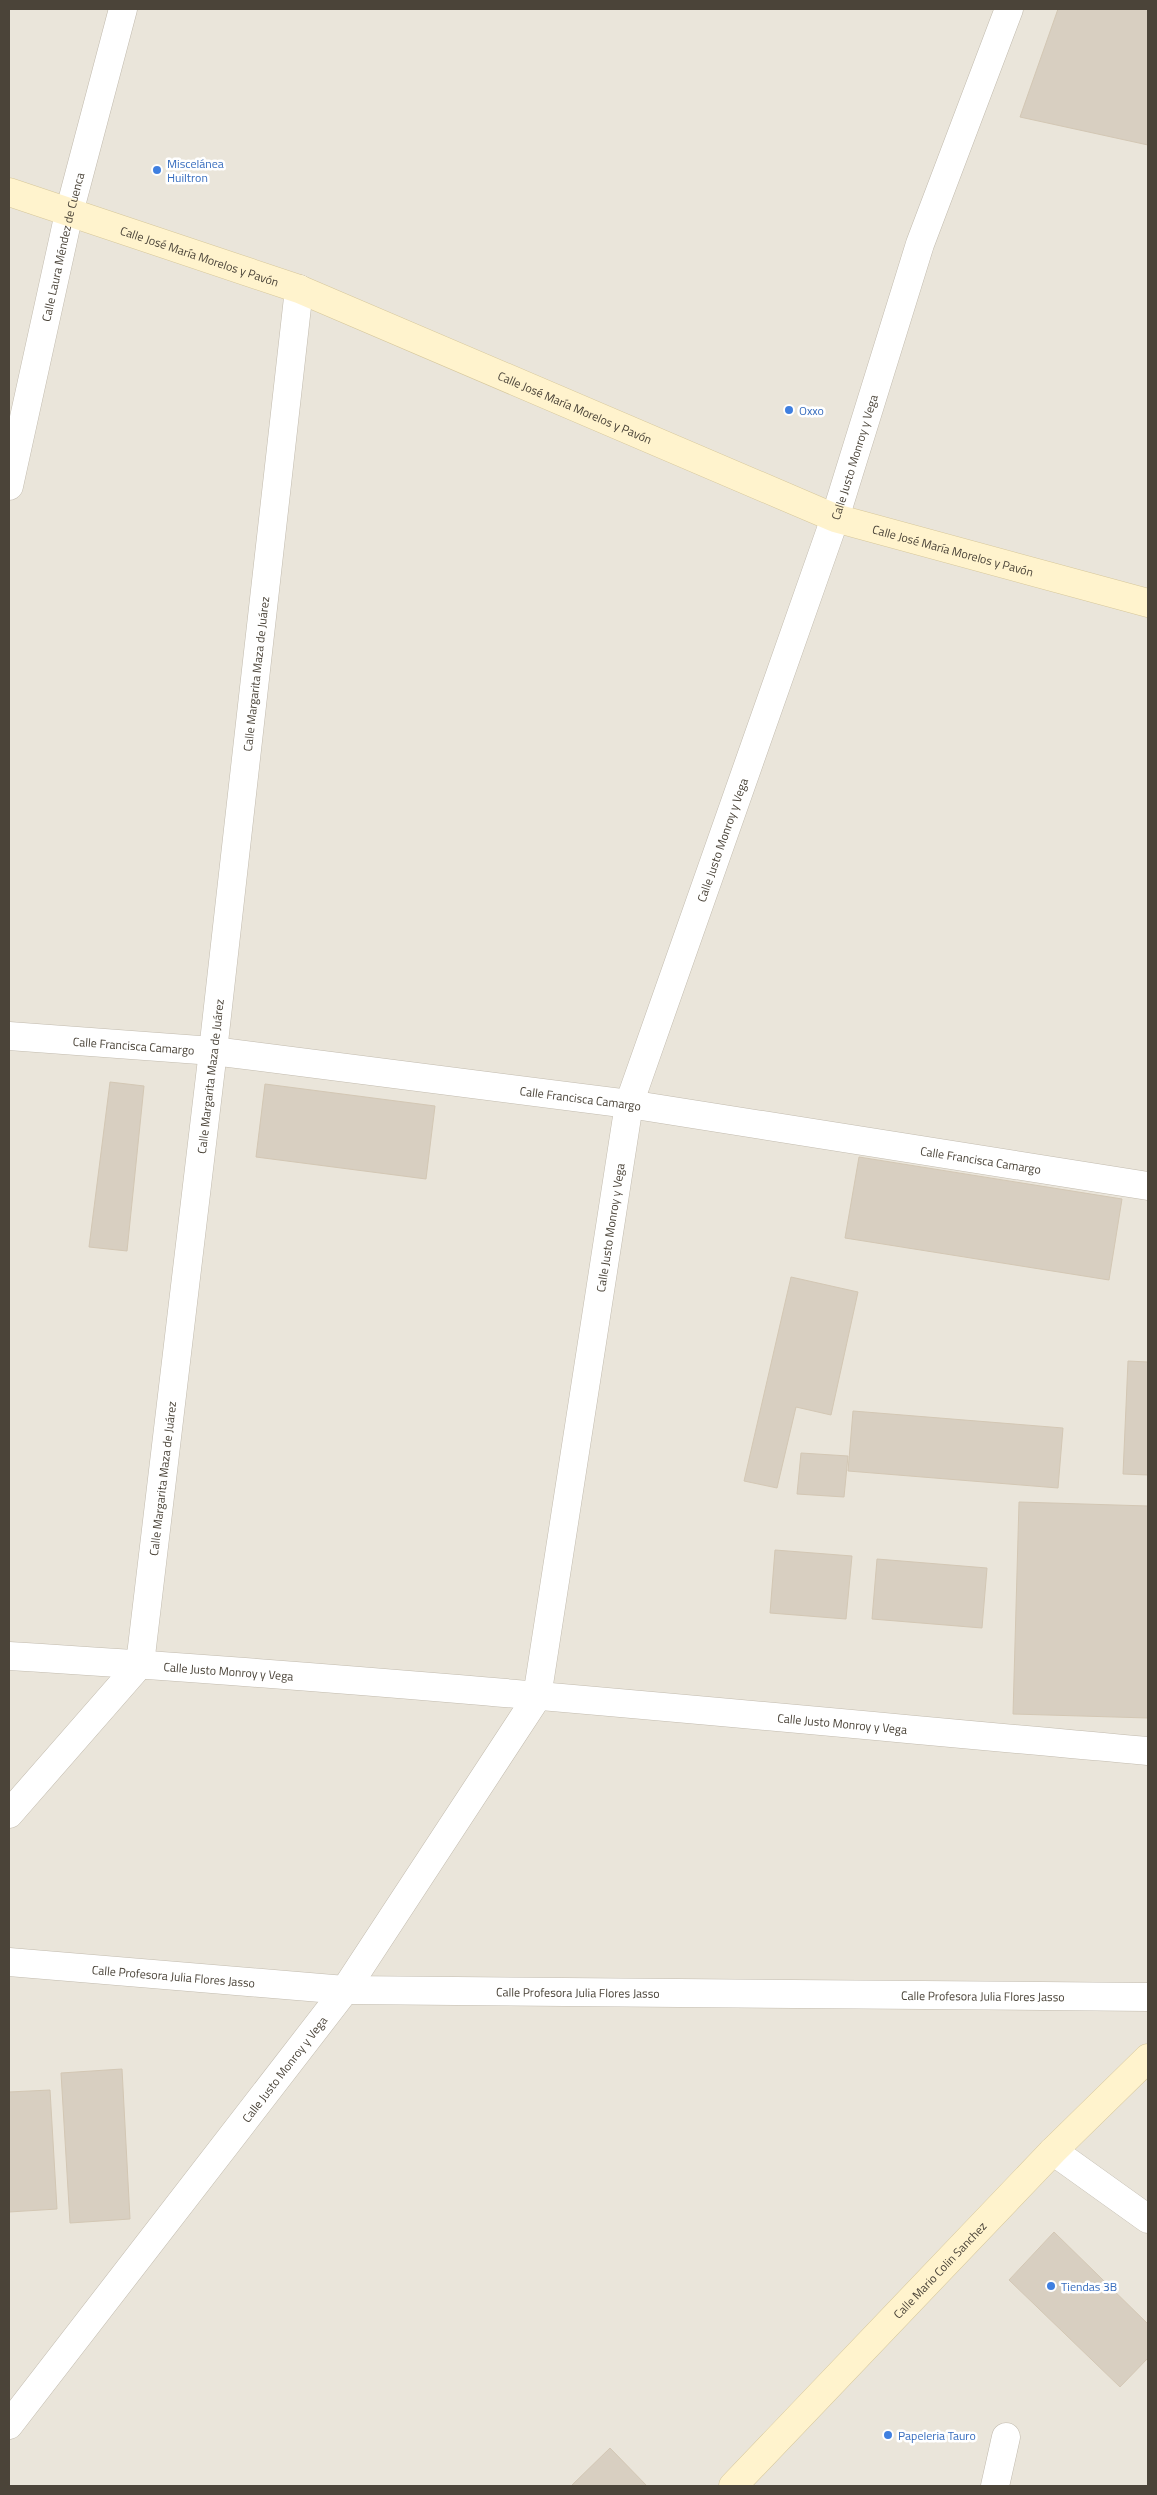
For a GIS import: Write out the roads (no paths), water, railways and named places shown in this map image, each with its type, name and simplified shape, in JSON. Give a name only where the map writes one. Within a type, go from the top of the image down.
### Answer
[{"type":"street","name":"Calle Laura Méndez de Cuenca","points":[[9,486],[69,213],[123,9]]},
{"type":"street","name":"Calle Justo Monroy y Vega","points":[[9,2425],[345,1990],[537,1696],[629,1104],[836,518],[920,244],[1009,9]]},
{"type":"street","name":"Calle José María Morelos y Pavón","points":[[9,192],[299,289],[836,518],[1148,603]]},
{"type":"street","name":"Calle Margarita Maza de Juárez","points":[[140,1664],[213,1051],[299,289]]},
{"type":"street","name":"Calle Francisca Camargo","points":[[9,1036],[213,1051],[629,1104],[1148,1186]]},
{"type":"street","name":"Calle Justo Monroy y Vega","points":[[9,1656],[140,1664],[537,1696],[1148,1751]]},
{"type":"street","points":[[9,1814],[140,1664]]},
{"type":"street","name":"Calle Profesora Julia Flores Jasso","points":[[9,1962],[345,1990],[1148,1997]]},
{"type":"street","name":"Calle Mario Colin Sanchez","points":[[733,2486],[1053,2151],[1148,2058]]},
{"type":"street","points":[[1053,2151],[1148,2219]]},
{"type":"street","points":[[995,2486],[1006,2436]]},
{"type":"place","name":"Miscelánea Huiltron","points":[[157,170]]},
{"type":"place","name":"Oxxo","points":[[789,410]]},
{"type":"place","name":"Tiendas 3B","points":[[1051,2286]]},
{"type":"place","name":"Papeleria Tauro","points":[[888,2435]]}]
